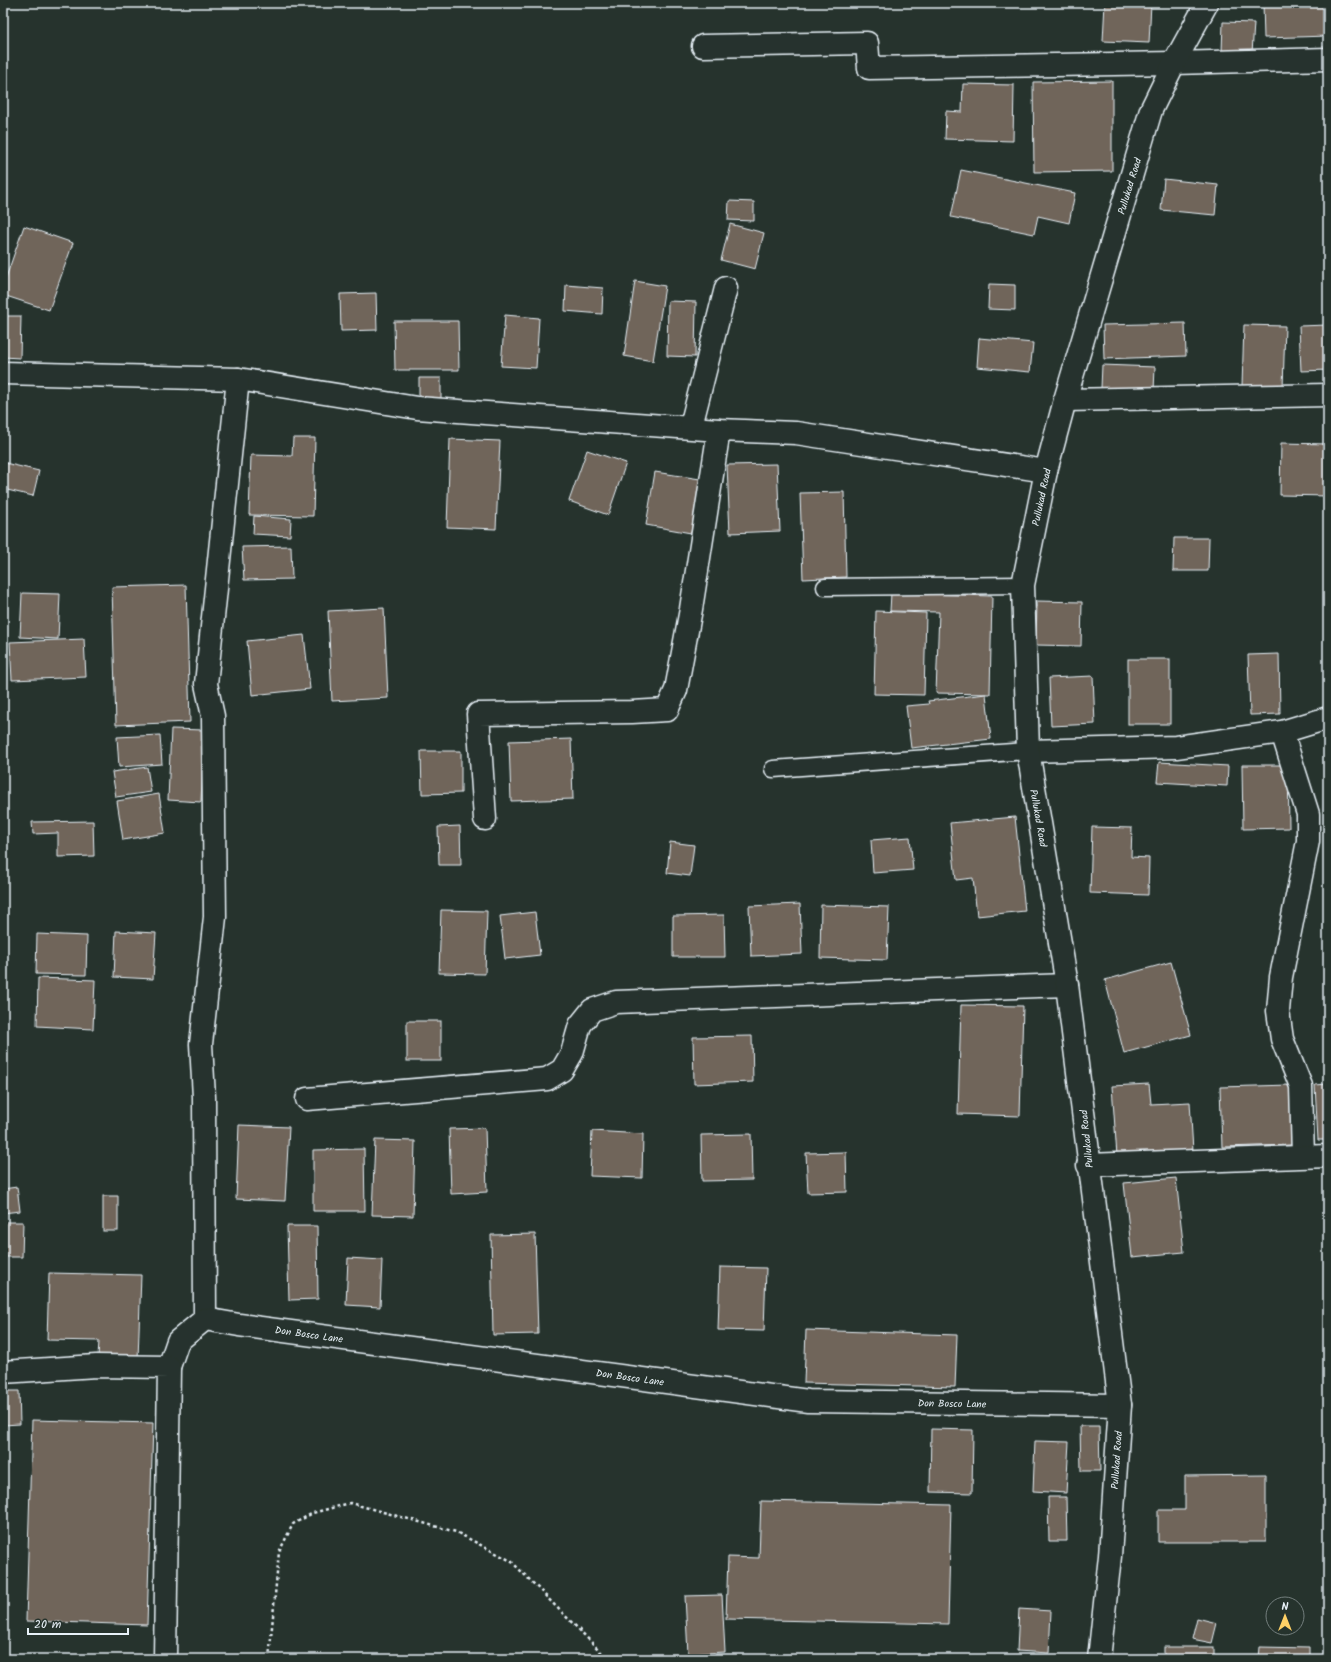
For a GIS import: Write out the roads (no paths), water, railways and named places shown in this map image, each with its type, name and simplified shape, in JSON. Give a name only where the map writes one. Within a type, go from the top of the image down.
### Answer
[{"type":"street","name":"Pullukad Road","points":[[1099,1659],[1110,1556],[1120,1405],[1088,1165],[1077,1056],[1067,985],[1028,751],[1023,585],[1046,471],[1065,400],[1151,110],[1174,63],[1207,3]]},
{"type":"street","points":[[703,46],[867,43],[869,68],[1328,59]]},
{"type":"street","points":[[691,426],[726,288]]},
{"type":"street","points":[[3,373],[238,379],[417,408],[691,426],[719,430],[796,433],[1046,471]]},
{"type":"street","points":[[165,1659],[169,1367],[178,1341],[205,1318],[204,1097],[201,1044],[215,918],[213,716],[206,684],[238,379]]},
{"type":"street","points":[[1065,400],[1328,395]]},
{"type":"street","points":[[485,819],[478,714],[632,712],[666,710],[677,682],[691,609],[719,430]]},
{"type":"street","points":[[1028,751],[1176,748],[1282,732],[1328,718]]},
{"type":"street","points":[[1282,732],[1308,814],[1308,841],[1281,978],[1278,1011],[1282,1039],[1301,1086],[1304,1156]]},
{"type":"street","points":[[307,1099],[547,1079],[562,1070],[572,1053],[580,1025],[592,1010],[616,1002],[1067,985]]},
{"type":"street","points":[[1088,1165],[1328,1156]]},
{"type":"street","name":"Don Bosco Lane","points":[[205,1318],[255,1327],[808,1401],[1120,1405]]},
{"type":"street","points":[[3,1372],[96,1366],[169,1367]]},
{"type":"lane","points":[[825,587],[1023,585]]},
{"type":"lane","points":[[773,769],[1028,751]]}]
